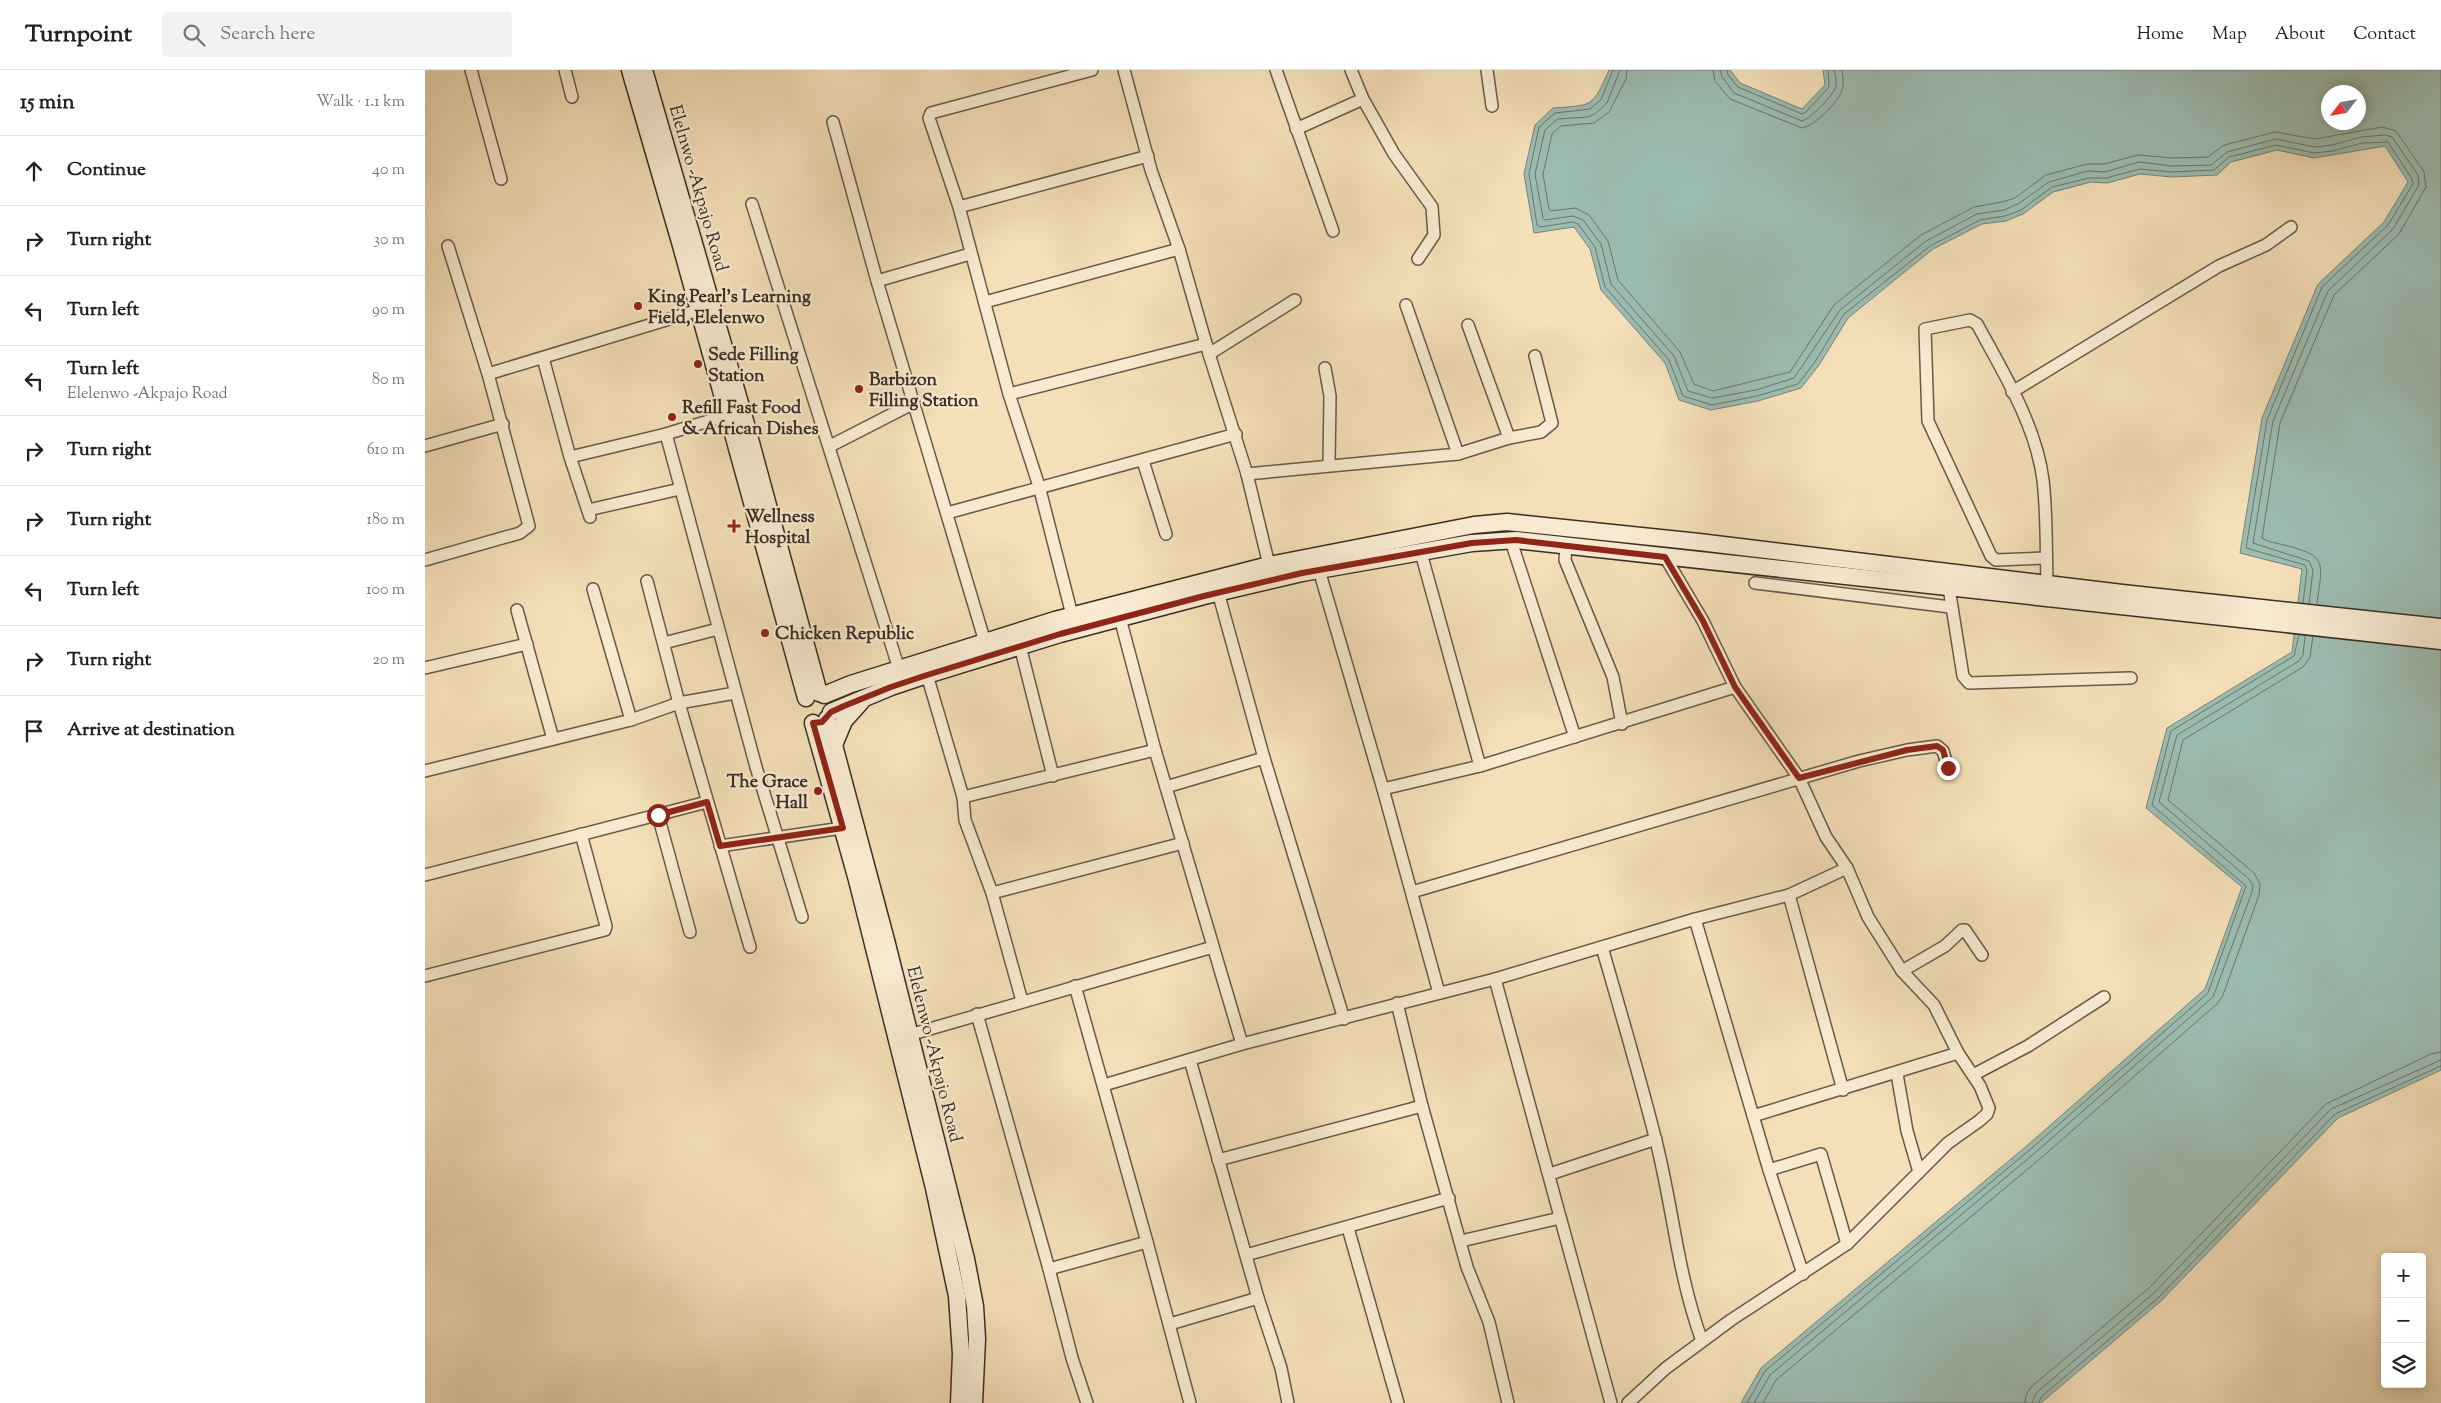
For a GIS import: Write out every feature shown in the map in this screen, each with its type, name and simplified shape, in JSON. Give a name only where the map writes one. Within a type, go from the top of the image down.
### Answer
[{"type":"main road","points":[[630,70],[728,415],[816,695],[831,702],[823,718]]},
{"type":"main road","name":"Elelnwo -Akpajo Road","points":[[644,70],[744,416],[813,665],[816,695]]},
{"type":"main road","points":[[2441,627],[2123,600],[1949,588],[1511,541],[1472,543],[1319,570],[1218,592],[1020,646],[927,675],[864,698],[823,718],[803,712],[816,695],[1072,615],[1269,565],[1464,527],[1507,522],[1699,542],[2047,584],[2123,600],[2441,641]]},
{"type":"main road","points":[[813,665],[830,679],[851,684]]},
{"type":"main road","points":[[834,745],[848,715],[864,698]]},
{"type":"main road","name":"Elelenwo -Akpajo Road","points":[[823,718],[834,745],[964,1250],[975,1306],[977,1339],[974,1403]]},
{"type":"main road","name":"Elelenwo -Akpajo Road","points":[[823,718],[843,828],[935,1188],[957,1296],[961,1354],[959,1403]]},
{"type":"street","points":[[471,70],[501,179]]},
{"type":"street","points":[[565,70],[572,97]]},
{"type":"street","points":[[1072,615],[1039,486],[1009,394],[985,302],[970,254],[959,207],[929,118],[931,113],[1092,70]]},
{"type":"street","points":[[1124,70],[1148,156],[1179,249],[1207,349],[1236,434],[1269,565]]},
{"type":"street","points":[[1276,70],[1333,231]]},
{"type":"street","points":[[1351,70],[1363,98],[1394,154],[1432,207],[1434,235],[1417,259]]},
{"type":"street","points":[[1487,70],[1492,106]]},
{"type":"street","points":[[1296,130],[1363,98]]},
{"type":"street","points":[[833,122],[877,281],[985,642]]},
{"type":"street","points":[[959,207],[1148,156]]},
{"type":"street","points":[[752,204],[899,669]]},
{"type":"street","points":[[2012,392],[2219,266],[2266,245],[2291,227]]},
{"type":"street","points":[[425,560],[520,533],[529,526],[489,374],[448,246]]},
{"type":"street","points":[[985,302],[1179,249]]},
{"type":"street","points":[[877,281],[970,254]]},
{"type":"street","points":[[1009,394],[1207,349],[1295,300]]},
{"type":"street","points":[[1406,305],[1458,454]]},
{"type":"street","points":[[489,374],[699,310]]},
{"type":"street","points":[[2046,558],[1996,560],[1991,556],[1928,421],[1925,329],[1970,320],[1977,324],[2012,392],[2034,441],[2043,479],[2047,584]]},
{"type":"street","points":[[1467,325],[1509,438]]},
{"type":"street","points":[[1247,474],[1295,470],[1329,464],[1458,454],[1509,438],[1541,432],[1552,423],[1535,356]]},
{"type":"street","points":[[543,358],[570,457],[589,514],[681,489]]},
{"type":"street","points":[[1325,368],[1330,396],[1329,464]]},
{"type":"street","points":[[830,446],[915,404]]},
{"type":"street","points":[[570,457],[666,434],[728,415]]},
{"type":"street","points":[[425,446],[503,424]]},
{"type":"street","points":[[666,434],[735,693],[802,917]]},
{"type":"street","points":[[947,513],[1039,486],[1143,461],[1236,434]]},
{"type":"street","points":[[1143,461],[1166,534]]},
{"type":"street","points":[[1511,541],[1575,737]]},
{"type":"street","points":[[1566,546],[1565,560],[1613,677],[1622,724]]},
{"type":"street","points":[[1421,553],[1479,766]]},
{"type":"street","points":[[1631,1402],[1665,1368],[1768,1294],[1803,1274],[1847,1244],[1949,1143],[1987,1114],[1989,1108],[1987,1100],[1958,1053],[1934,1005],[1902,971],[1868,917],[1847,868],[1826,837],[1799,778],[1735,687],[1703,621],[1665,557]]},
{"type":"street","points":[[1319,570],[1412,892],[1439,993]]},
{"type":"street","points":[[647,581],[679,703],[750,947]]},
{"type":"street","points":[[1755,583],[1951,607]]},
{"type":"street","points":[[1949,588],[1963,676],[1969,683],[2131,678]]},
{"type":"street","points":[[593,589],[631,720]]},
{"type":"street","points":[[1218,592],[1264,758],[1344,1019]]},
{"type":"street","points":[[517,610],[553,739]]},
{"type":"street","points":[[1120,618],[1155,750],[1242,1044]]},
{"type":"street","points":[[664,644],[718,629]]},
{"type":"street","points":[[425,668],[527,644]]},
{"type":"street","points":[[1020,646],[1053,776]]},
{"type":"street","points":[[927,675],[963,797],[965,820],[992,893],[1022,1002]]},
{"type":"street","points":[[1383,790],[1479,766],[1622,724],[1735,687]]},
{"type":"street","points":[[425,772],[631,720],[679,703],[735,693]]},
{"type":"street","points":[[1412,892],[1799,778],[1907,750],[1937,746],[1943,750],[1948,768]]},
{"type":"street","points":[[963,797],[1155,750]]},
{"type":"street","points":[[1166,788],[1264,758]]},
{"type":"street","points":[[425,875],[707,802]]},
{"type":"street","points":[[658,815],[690,932]]},
{"type":"street","points":[[720,846],[843,828]]},
{"type":"street","points":[[425,976],[605,930],[606,926],[581,834]]},
{"type":"street","points":[[992,893],[1183,843]]},
{"type":"street","points":[[1104,1085],[1242,1044],[1495,979],[1695,919],[1789,895],[1847,868]]},
{"type":"street","points":[[1789,895],[1843,1090]]},
{"type":"street","points":[[1695,919],[1769,1170],[1803,1274]]},
{"type":"street","points":[[1902,971],[1945,946],[1962,930],[1965,930],[1981,954]]},
{"type":"street","points":[[909,1035],[1213,947]]},
{"type":"street","points":[[1602,947],[1656,1139],[1678,1260],[1688,1302],[1702,1341]]},
{"type":"street","points":[[1495,979],[1550,1174],[1560,1218],[1611,1403]]},
{"type":"street","points":[[1075,986],[1170,1324],[1190,1403]]},
{"type":"street","points":[[1973,1075],[2028,1046],[2104,997]]},
{"type":"street","points":[[1397,1003],[1422,1106],[1467,1267],[1489,1322],[1509,1403]]},
{"type":"street","points":[[977,1014],[1049,1269],[1072,1358],[1087,1403]]},
{"type":"street","points":[[1753,1116],[1897,1074],[1958,1053]]},
{"type":"street","points":[[1190,1060],[1258,1298],[1281,1368],[1288,1403]]},
{"type":"street","points":[[1897,1074],[1907,1131],[1919,1172]]},
{"type":"street","points":[[1218,1160],[1422,1106]]},
{"type":"street","points":[[1550,1174],[1656,1139]]},
{"type":"street","points":[[1769,1170],[1821,1154],[1847,1244]]},
{"type":"street","points":[[1246,1255],[1348,1228],[1449,1198]]},
{"type":"street","points":[[1461,1241],[1560,1218]]},
{"type":"street","points":[[1348,1228],[1398,1403]]},
{"type":"street","points":[[1049,1269],[1147,1242]]},
{"type":"street","points":[[1170,1324],[1258,1298]]},
{"type":"water","points":[[1609,70],[1730,70],[1740,83],[1802,109],[1825,85],[1823,70],[2441,70],[2441,1070],[2338,1118],[2161,1301],[2041,1403],[1741,1403],[1761,1368],[2029,1144],[2205,989],[2242,887],[2146,808],[2167,728],[2292,652],[2302,569],[2240,553],[2262,418],[2318,284],[2384,222],[2408,182],[2385,146],[2314,158],[2277,150],[2231,162],[2217,175],[2172,177],[2140,174],[2107,183],[2091,182],[2053,192],[2023,214],[2006,221],[1982,224],[1933,249],[1848,318],[1819,365],[1801,388],[1758,401],[1711,410],[1679,400],[1665,363],[1601,290],[1590,249],[1574,227],[1534,233],[1524,174],[1535,125],[1553,108],[1584,105],[1590,102],[1599,92]]},
{"type":"place","name":"King Pearl's Learning Field, Elelenwo","points":[[638,306]]},
{"type":"place","name":"Sede Filling Station","points":[[698,364]]},
{"type":"place","name":"Barbizon Filling Station","points":[[859,389]]},
{"type":"place","name":"Refill Fast Food & African Dishes","points":[[672,417]]},
{"type":"place","name":"Wellness Hospital","points":[[734,526]]},
{"type":"place","name":"Chicken Republic","points":[[765,633]]},
{"type":"place","name":"The Grace Hall","points":[[818,791]]},
{"type":"route","points":[[658,815],[707,802],[720,846],[843,828],[813,723],[826,720],[831,712],[844,706],[891,687],[1060,634],[1204,596],[1302,573],[1472,543],[1516,540],[1665,557],[1687,597],[1703,621],[1735,687],[1799,778],[1859,761],[1907,750],[1937,746],[1943,750],[1948,768]]}]
